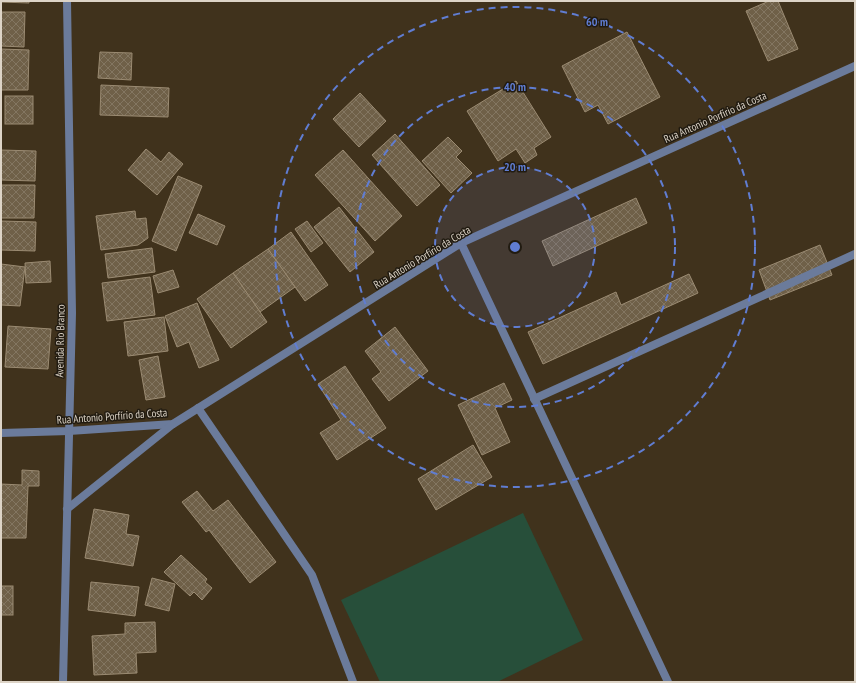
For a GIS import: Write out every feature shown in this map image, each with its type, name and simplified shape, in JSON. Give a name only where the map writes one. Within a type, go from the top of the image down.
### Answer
[{"type":"street","name":"Avenida Rio Branco","points":[[63,682],[72,313],[67,1]]},
{"type":"street","name":"Rua Antonio Porfírio da Costa","points":[[1,433],[173,424],[461,243],[855,66]]},
{"type":"street","points":[[461,243],[668,682]]},
{"type":"street","points":[[534,399],[855,254]]},
{"type":"street","points":[[198,408],[312,575],[353,682]]},
{"type":"street","points":[[67,509],[173,424]]},
{"type":"green space","points":[[523,513],[583,640],[497,682],[380,682],[341,600]]},
{"type":"building","points":[[29,1],[29,3],[1,2]]},
{"type":"building","points":[[769,1],[778,1],[798,49],[768,61],[746,11]]},
{"type":"building","points":[[1,12],[25,12],[24,47],[1,46]]},
{"type":"building","points":[[627,32],[660,97],[608,124],[598,105],[585,112],[562,66]]},
{"type":"building","points":[[1,49],[29,50],[28,90],[1,90]]},
{"type":"building","points":[[100,52],[132,53],[131,80],[98,78]]},
{"type":"building","points":[[516,81],[551,137],[534,148],[537,155],[525,163],[516,149],[498,161],[467,111]]},
{"type":"building","points":[[101,85],[169,88],[168,117],[100,115]]},
{"type":"building","points":[[360,93],[386,121],[359,147],[333,119]]},
{"type":"building","points":[[5,96],[33,96],[33,124],[5,124]]},
{"type":"building","points":[[395,134],[440,185],[417,206],[372,155]]},
{"type":"building","points":[[448,137],[462,151],[456,157],[472,173],[451,193],[422,161]]},
{"type":"building","points":[[146,149],[161,162],[169,152],[183,164],[157,195],[128,170]]},
{"type":"building","points":[[1,150],[36,151],[35,181],[1,180]]},
{"type":"building","points":[[343,150],[402,216],[375,241],[315,175]]},
{"type":"building","points":[[178,176],[202,186],[176,251],[152,241]]},
{"type":"building","points":[[1,185],[35,185],[34,218],[1,218]]},
{"type":"building","points":[[636,198],[647,223],[553,266],[542,241]]},
{"type":"building","points":[[339,207],[374,252],[350,272],[314,227]]},
{"type":"building","points":[[135,211],[136,219],[146,218],[148,238],[138,245],[101,250],[96,216]]},
{"type":"building","points":[[198,214],[225,226],[217,245],[189,233]]},
{"type":"building","points":[[1,221],[36,222],[35,251],[1,250]]},
{"type":"building","points":[[307,221],[323,243],[311,252],[295,229]]},
{"type":"building","points":[[291,232],[328,285],[305,301],[268,249]]},
{"type":"building","points":[[820,245],[832,275],[770,300],[759,270]]},
{"type":"building","points":[[152,248],[155,272],[108,278],[105,254]]},
{"type":"building","points":[[268,249],[295,287],[260,312],[233,273]]},
{"type":"building","points":[[50,261],[51,282],[26,283],[25,263]]},
{"type":"building","points":[[1,264],[25,267],[20,306],[1,305]]},
{"type":"building","points":[[173,270],[179,287],[158,293],[153,276]]},
{"type":"building","points":[[233,273],[267,322],[231,348],[197,299]]},
{"type":"building","points":[[689,274],[698,293],[543,364],[528,332],[616,292],[621,305]]},
{"type":"building","points":[[150,277],[155,315],[107,321],[102,283]]},
{"type":"building","points":[[197,303],[219,360],[199,368],[189,342],[177,347],[165,316]]},
{"type":"building","points":[[164,317],[168,351],[128,356],[124,322]]},
{"type":"building","points":[[8,326],[51,329],[48,369],[5,367]]},
{"type":"building","points":[[395,327],[428,371],[389,401],[372,379],[381,372],[365,351]]},
{"type":"building","points":[[158,356],[165,397],[146,400],[139,360]]},
{"type":"building","points":[[345,366],[386,428],[337,460],[320,433],[341,420],[318,384]]},
{"type":"building","points":[[504,383],[512,400],[495,408],[510,442],[482,455],[458,405]]},
{"type":"building","points":[[473,445],[492,477],[436,510],[418,479]]},
{"type":"building","points":[[22,470],[39,471],[39,486],[28,486],[26,538],[1,538],[1,484],[22,485]]},
{"type":"building","points":[[197,491],[213,511],[228,500],[276,562],[250,583],[209,530],[206,532],[182,502]]},
{"type":"building","points":[[94,509],[129,515],[126,534],[139,536],[133,566],[85,558]]},
{"type":"building","points":[[181,555],[207,579],[205,582],[212,588],[202,600],[194,592],[190,596],[164,572]]},
{"type":"building","points":[[152,578],[175,584],[169,611],[145,605]]},
{"type":"building","points":[[91,582],[139,587],[135,616],[88,610]]},
{"type":"building","points":[[1,586],[13,586],[13,615],[1,615]]},
{"type":"building","points":[[155,622],[156,652],[136,653],[137,673],[94,675],[92,636],[125,634],[125,623]]}]
